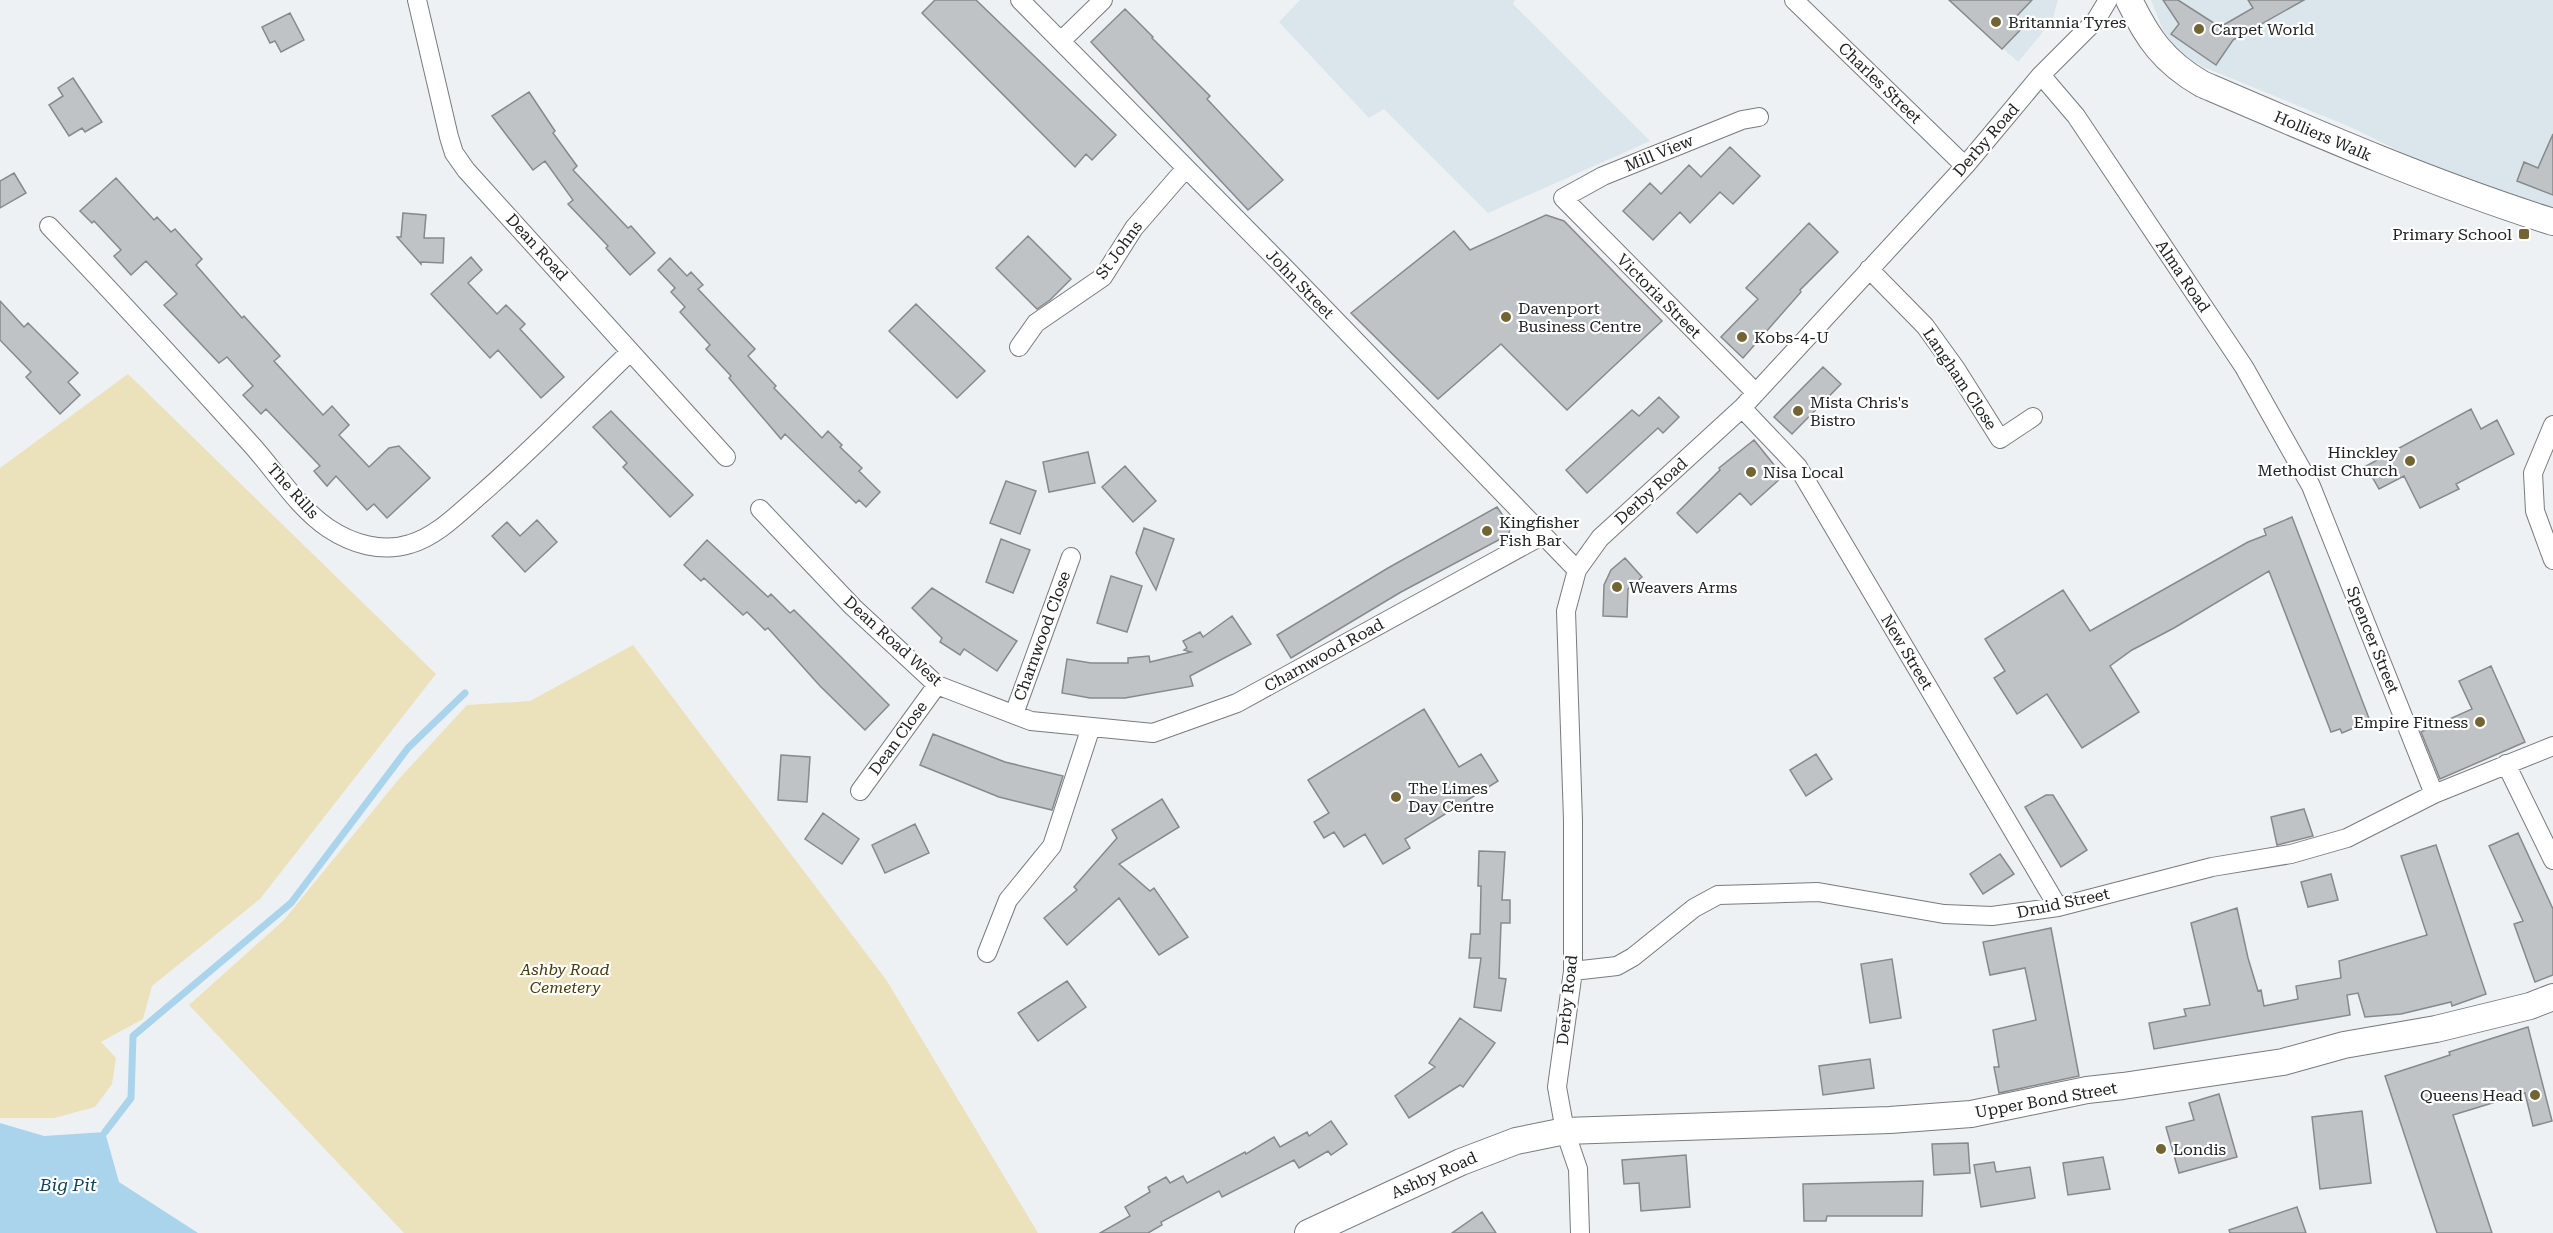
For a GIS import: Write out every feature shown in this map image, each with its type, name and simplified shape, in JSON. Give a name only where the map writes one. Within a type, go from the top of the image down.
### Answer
[{"type":"main road","name":"Holliers Walk","points":[[2129,0],[2156,49],[2165,59],[2202,84],[2372,157],[2505,207],[2553,222]]},
{"type":"main road","name":"Upper Bond Street","points":[[1565,1131],[1890,1120],[1971,1114],[2087,1090],[2283,1062],[2344,1045],[2436,1029],[2530,1006],[2553,997]]},
{"type":"main road","name":"Ashby Road","points":[[1308,1233],[1461,1162],[1516,1141],[1565,1131]]},
{"type":"street","name":"Dean Road","points":[[417,0],[446,127],[454,153],[466,171],[726,457]]},
{"type":"street","name":"John Street","points":[[1020,0],[1287,270],[1577,570]]},
{"type":"street","points":[[1061,41],[1103,0]]},
{"type":"street","name":"Charles Street","points":[[1794,0],[1965,166]]},
{"type":"street","name":"Derby Road","points":[[1580,1233],[1578,1169],[1565,1131],[1557,1087],[1573,971],[1573,820],[1566,611],[1577,570],[1600,538],[1756,393],[1965,166],[2041,75],[2096,20],[2108,0]]},
{"type":"street","name":"Alma Road","points":[[2041,75],[2076,116],[2244,367],[2311,486]]},
{"type":"street","name":"Mill View","points":[[1563,198],[1603,176],[1742,120],[1758,117]]},
{"type":"street","name":"St Johns","points":[[1019,347],[1036,323],[1103,278],[1134,228],[1186,168]]},
{"type":"street","name":"Victoria Street","points":[[1563,198],[1756,393]]},
{"type":"street","name":"The Rills","points":[[49,226],[250,442],[307,510],[328,528],[351,540],[376,548],[411,544],[431,535],[521,460],[630,352]]},
{"type":"street","name":"Langham Close","points":[[1869,269],[1925,326],[1956,369],[2000,439],[2033,417]]},
{"type":"street","name":"New Street","points":[[1742,408],[1798,467],[2058,907]]},
{"type":"street","points":[[2553,425],[2533,473],[2535,511],[2553,560]]},
{"type":"street","name":"Spencer Street","points":[[2311,486],[2434,794]]},
{"type":"street","name":"Dean Road West","points":[[760,509],[854,607],[937,685],[1031,721],[1091,727]]},
{"type":"street","name":"Charnwood Road","points":[[1091,727],[1153,733],[1237,703],[1543,535]]},
{"type":"street","name":"Charnwood Close","points":[[1014,714],[1071,557]]},
{"type":"street","name":"Dean Close","points":[[860,791],[937,685]]},
{"type":"street","points":[[987,953],[1008,900],[1052,846],[1091,727]]},
{"type":"street","name":"Druid Street","points":[[1573,971],[1617,966],[1634,957],[1694,908],[1718,895],[1818,892],[1970,917],[1992,916],[2058,907],[2212,867],[2291,854],[2347,838],[2434,794],[2553,746]]},
{"type":"street","points":[[2506,764],[2553,860]]},
{"type":"shaded area","points":[[1300,0],[1515,0],[1513,4],[1650,141],[1488,213],[1384,109],[1369,118],[1279,22]]},
{"type":"shaded area","points":[[1949,0],[2058,0],[2052,21],[2018,62]]},
{"type":"shaded area","points":[[2151,0],[2553,0],[2553,219],[2528,214],[2348,126],[2201,66],[2178,51],[2163,30]]},
{"type":"green space","points":[[128,374],[436,674],[260,899],[152,986],[143,1019],[101,1042],[116,1058],[112,1084],[95,1107],[54,1118],[0,1118],[0,468]]},
{"type":"green space","name":"Ashby Road Cemetery","points":[[633,645],[887,981],[1038,1233],[404,1233],[189,1005],[284,920],[398,780],[467,705],[530,701]]},
{"type":"water","name":"Big Pit","points":[[0,1123],[44,1136],[105,1132],[119,1182],[198,1233],[0,1233]]},
{"type":"building","points":[[935,0],[976,0],[1116,135],[1092,160],[1086,154],[1075,167],[922,13]]},
{"type":"building","name":"Britannia Tyres","points":[[1949,0],[2032,0],[2015,18],[2024,26],[2002,49]]},
{"type":"building","name":"Carpet World","points":[[2163,0],[2178,0],[2220,27],[2253,8],[2248,0],[2304,0],[2233,40],[2216,65],[2171,34],[2179,24]]},
{"type":"building","points":[[1125,9],[1210,96],[1207,99],[1283,180],[1248,210],[1091,42]]},
{"type":"building","points":[[290,13],[304,40],[281,52],[275,41],[270,43],[262,27]]},
{"type":"building","points":[[73,78],[102,122],[85,132],[82,128],[69,136],[49,105],[63,96],[58,88]]},
{"type":"building","points":[[529,92],[555,131],[553,133],[577,166],[573,170],[628,228],[631,226],[655,253],[630,275],[606,248],[608,246],[568,204],[573,200],[545,161],[533,170],[492,116]]},
{"type":"building","points":[[2553,134],[2553,195],[2517,181],[2524,162],[2538,168]]},
{"type":"building","points":[[1730,147],[1760,176],[1733,204],[1720,192],[1690,223],[1680,212],[1653,240],[1623,211],[1650,183],[1661,194],[1689,165],[1701,177]]},
{"type":"building","points":[[14,173],[26,193],[0,208],[0,181]]},
{"type":"building","points":[[116,178],[154,220],[157,217],[171,232],[175,229],[202,259],[196,265],[242,318],[244,316],[280,356],[274,361],[323,415],[332,406],[349,425],[339,435],[369,467],[389,448],[399,446],[430,478],[387,518],[374,504],[367,510],[336,476],[327,486],[314,471],[320,466],[266,409],[261,414],[243,395],[253,386],[227,357],[219,363],[164,305],[177,294],[146,261],[131,275],[114,256],[121,250],[94,221],[92,223],[80,211]]},
{"type":"building","points":[[403,213],[426,215],[424,238],[444,238],[443,263],[421,262],[421,264],[397,237],[401,237]]},
{"type":"building","name":"Davenport Business Centre","points":[[1546,215],[1564,221],[1662,321],[1567,410],[1501,344],[1438,399],[1351,313],[1454,231],[1470,250]]},
{"type":"building","points":[[1809,223],[1838,252],[1800,290],[1801,292],[1743,358],[1721,337],[1758,299],[1746,288]]},
{"type":"building","points":[[1028,236],[1071,279],[1050,300],[1037,309],[996,268]]},
{"type":"building","points":[[471,257],[482,270],[468,283],[497,314],[506,305],[525,324],[520,329],[564,377],[541,398],[498,350],[490,358],[431,294]]},
{"type":"building","points":[[670,258],[687,276],[691,272],[703,285],[698,289],[755,349],[748,356],[776,386],[774,388],[822,438],[828,431],[842,445],[840,447],[862,468],[859,471],[880,492],[866,507],[859,500],[856,503],[785,434],[781,439],[729,378],[731,376],[706,349],[710,345],[680,312],[685,307],[671,292],[675,288],[658,270]]},
{"type":"building","points":[[0,301],[24,327],[28,323],[78,373],[68,382],[80,395],[60,414],[26,377],[31,372],[0,340]]},
{"type":"building","points":[[916,304],[985,371],[957,398],[889,331]]},
{"type":"building","points":[[1823,367],[1841,384],[1792,434],[1774,417]]},
{"type":"building","points":[[1659,397],[1679,417],[1663,433],[1658,428],[1587,493],[1566,470],[1632,410],[1639,416]]},
{"type":"building","name":"Hinckley Methodist Church","points":[[2471,409],[2481,429],[2497,420],[2514,454],[2456,484],[2459,489],[2420,508],[2404,476],[2379,489],[2366,466]]},
{"type":"building","points":[[611,411],[693,495],[670,517],[623,467],[627,463],[593,427]]},
{"type":"building","points":[[1754,440],[1783,476],[1751,505],[1740,493],[1697,533],[1677,513],[1720,470],[1719,468]]},
{"type":"building","points":[[1088,452],[1095,483],[1049,492],[1043,462]]},
{"type":"building","points":[[1125,466],[1156,501],[1133,522],[1102,487]]},
{"type":"building","points":[[1006,481],[1036,491],[1020,534],[990,523]]},
{"type":"building","points":[[1497,507],[1511,527],[1508,535],[1401,592],[1291,658],[1277,635],[1388,568]]},
{"type":"building","points":[[2292,517],[2370,721],[2342,733],[2340,729],[2331,732],[2269,571],[2174,628],[2132,650],[2110,666],[2139,712],[2082,748],[2047,694],[2017,714],[1994,678],[2005,671],[1985,639],[2063,590],[2090,631],[2248,542],[2266,535],[2264,529]]},
{"type":"building","points":[[537,520],[557,542],[525,572],[492,536],[507,522],[520,536]]},
{"type":"building","points":[[1144,528],[1174,539],[1156,590],[1136,553]]},
{"type":"building","points":[[1001,539],[1030,550],[1013,593],[986,582]]},
{"type":"building","points":[[707,540],[768,597],[771,594],[790,613],[794,610],[889,705],[865,730],[820,686],[768,628],[765,630],[747,612],[743,615],[704,578],[701,581],[684,565]]},
{"type":"building","name":"Weavers Arms","points":[[1625,558],[1642,577],[1628,589],[1627,617],[1603,616],[1604,585],[1611,570]]},
{"type":"building","points":[[1111,576],[1142,586],[1127,632],[1097,623]]},
{"type":"building","points":[[932,588],[1017,641],[997,671],[964,649],[960,655],[940,642],[942,638],[912,608]]},
{"type":"building","points":[[1232,616],[1251,644],[1190,676],[1193,686],[1125,698],[1090,698],[1062,693],[1067,659],[1091,663],[1128,663],[1128,658],[1149,656],[1150,662],[1191,652],[1184,650],[1187,648],[1183,641],[1200,632],[1203,637]]},
{"type":"building","name":"Empire Fitness","points":[[2491,666],[2525,742],[2440,779],[2421,732],[2472,709],[2459,681]]},
{"type":"building","name":"The Limes Day Centre","points":[[1424,709],[1459,767],[1481,754],[1498,781],[1405,839],[1410,848],[1383,864],[1365,834],[1344,847],[1334,832],[1324,838],[1314,822],[1329,813],[1308,780]]},
{"type":"building","points":[[933,734],[1005,762],[1063,776],[1052,810],[999,797],[920,765]]},
{"type":"building","points":[[1816,754],[1832,779],[1806,796],[1790,770]]},
{"type":"building","points":[[781,755],[810,757],[807,802],[778,800]]},
{"type":"building","points":[[2046,795],[2053,795],[2087,850],[2061,867],[2025,807]]},
{"type":"building","points":[[1162,799],[1179,827],[1119,864],[1150,891],[1154,888],[1188,937],[1159,955],[1119,898],[1067,945],[1044,918],[1077,890],[1074,887],[1117,838],[1112,830]]},
{"type":"building","points":[[2304,809],[2313,836],[2277,845],[2271,817]]},
{"type":"building","points":[[823,813],[859,839],[842,864],[805,839]]},
{"type":"building","points":[[915,824],[929,853],[885,873],[872,845]]},
{"type":"building","points":[[2518,833],[2553,909],[2553,975],[2535,982],[2514,924],[2523,921],[2489,846]]},
{"type":"building","points":[[2436,845],[2486,994],[2452,1006],[2451,1002],[2401,1014],[2365,1017],[2358,993],[2347,995],[2350,1015],[2154,1049],[2149,1023],[2186,1016],[2184,1009],[2210,1005],[2191,923],[2237,908],[2248,958],[2258,991],[2261,990],[2264,1006],[2298,999],[2296,986],[2341,978],[2339,961],[2427,935],[2401,856]]},
{"type":"building","points":[[1479,851],[1505,852],[1502,900],[1510,900],[1510,923],[1501,923],[1499,978],[1506,979],[1501,1011],[1474,1007],[1481,958],[1469,958],[1471,934],[1480,934]]},
{"type":"building","points":[[2000,854],[2014,874],[1983,894],[1970,874]]},
{"type":"building","points":[[2331,874],[2338,900],[2308,907],[2301,882]]},
{"type":"building","points":[[2051,928],[2079,1076],[1999,1093],[1994,1067],[1999,1067],[1993,1030],[2036,1020],[2025,968],[1990,975],[1983,942]]},
{"type":"building","points":[[1892,959],[1901,1018],[1870,1023],[1861,964]]},
{"type":"building","points":[[1067,981],[1086,1007],[1038,1041],[1018,1013]]},
{"type":"building","points":[[1460,1018],[1495,1043],[1463,1087],[1460,1085],[1409,1118],[1395,1096],[1435,1067],[1429,1063]]},
{"type":"building","points":[[2528,1027],[2552,1121],[2533,1126],[2525,1093],[2453,1115],[2492,1233],[2437,1233],[2385,1076],[2450,1055],[2449,1052]]},
{"type":"building","points":[[1870,1059],[1874,1088],[1823,1095],[1819,1066]]},
{"type":"building","points":[[2219,1094],[2237,1157],[2179,1173],[2166,1127],[2194,1120],[2189,1103]]},
{"type":"building","points":[[2362,1111],[2371,1183],[2320,1189],[2312,1117]]},
{"type":"building","points":[[1331,1121],[1347,1144],[1331,1155],[1328,1151],[1299,1168],[1294,1160],[1222,1197],[1219,1191],[1161,1222],[1162,1225],[1148,1233],[1100,1233],[1130,1216],[1125,1207],[1150,1192],[1148,1187],[1166,1177],[1170,1183],[1183,1176],[1187,1183],[1245,1152],[1246,1154],[1274,1137],[1280,1147],[1307,1132],[1309,1136]]},
{"type":"building","points":[[1968,1143],[1970,1173],[1934,1175],[1932,1144]]},
{"type":"building","points":[[1686,1155],[1690,1207],[1641,1211],[1639,1183],[1624,1184],[1622,1160]]},
{"type":"building","points":[[2103,1157],[2110,1189],[2068,1195],[2063,1163]]},
{"type":"building","points":[[1994,1162],[1996,1172],[2030,1167],[2035,1198],[1981,1207],[1974,1165]]},
{"type":"building","points":[[1923,1181],[1922,1216],[1827,1216],[1826,1221],[1804,1221],[1803,1184]]},
{"type":"building","points":[[2297,1207],[2306,1233],[2230,1233],[2229,1230]]},
{"type":"building","points":[[1482,1212],[1496,1233],[1452,1233]]},
{"type":"waterway","points":[[105,1132],[131,1098],[133,1036],[291,903],[408,748],[465,693]]},
{"type":"place","name":"Britannia Tyres","points":[[1996,22]]},
{"type":"place","name":"Carpet World","points":[[2199,29]]},
{"type":"place","name":"Primary School","points":[[2524,234]]},
{"type":"place","name":"Davenport Business Centre","points":[[1506,317]]},
{"type":"place","name":"Kobs-4-U","points":[[1742,337]]},
{"type":"place","name":"Mista Chris's Bistro","points":[[1798,411]]},
{"type":"place","name":"Hinckley Methodist Church","points":[[2410,461]]},
{"type":"place","name":"Nisa Local","points":[[1751,472]]},
{"type":"place","name":"Kingfisher Fish Bar","points":[[1487,531]]},
{"type":"place","name":"Weavers Arms","points":[[1617,587]]},
{"type":"place","name":"Empire Fitness","points":[[2480,722]]},
{"type":"place","name":"The Limes Day Centre","points":[[1396,797]]},
{"type":"place","name":"Queens Head","points":[[2535,1095]]},
{"type":"place","name":"Londis","points":[[2161,1149]]}]
